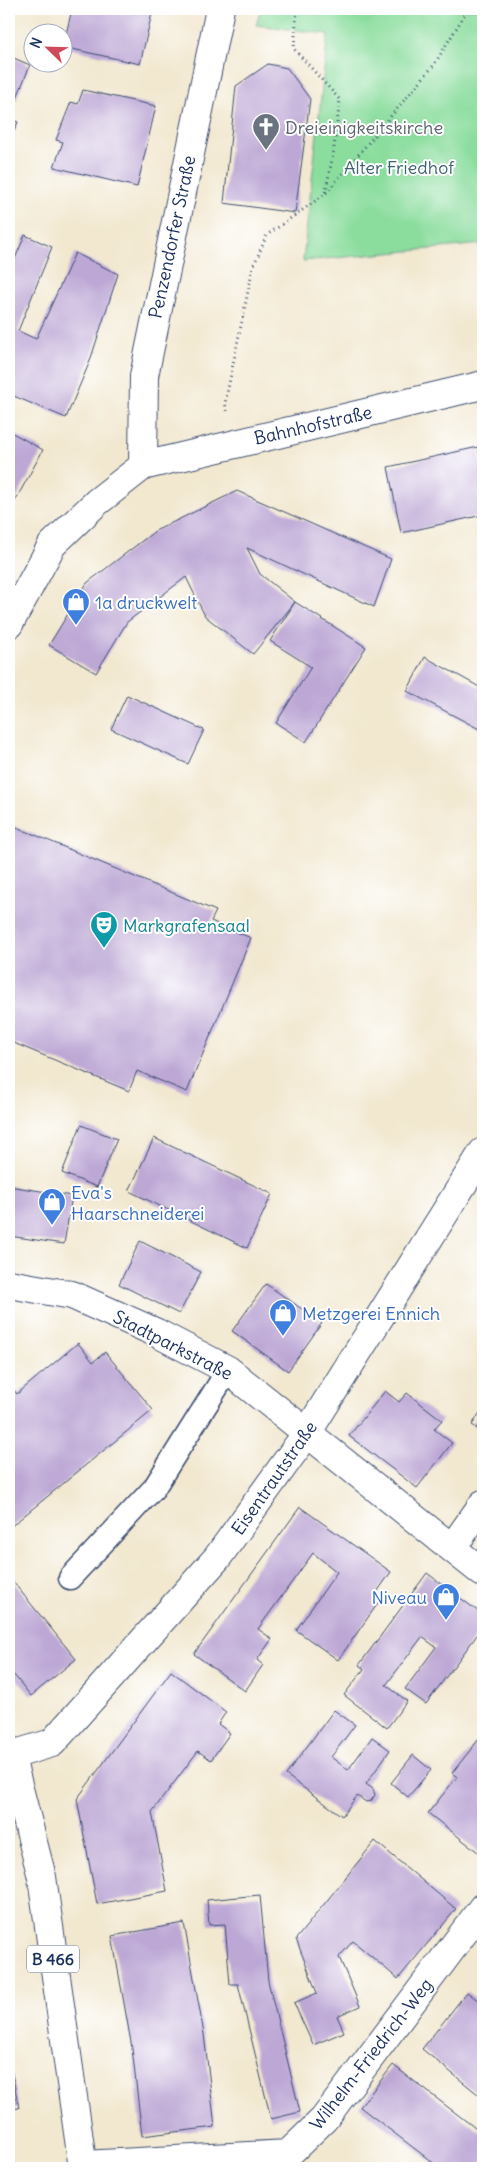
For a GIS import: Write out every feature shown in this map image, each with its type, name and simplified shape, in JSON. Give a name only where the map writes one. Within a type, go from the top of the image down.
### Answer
[{"type":"street","name":"Penzendorfer Straße","points":[[143,466],[144,376],[220,9]]},
{"type":"street","name":"Bahnhofstraße","points":[[143,466],[483,385]]},
{"type":"street","points":[[9,624],[52,545],[97,502],[143,466]]},
{"type":"street","name":"Eisentrautstraße","points":[[10,1753],[52,1743],[217,1558],[307,1432],[483,1152]]},
{"type":"street","name":"Stadtparkstraße","points":[[9,1284],[72,1295],[157,1333],[228,1370],[483,1573]]},
{"type":"street","points":[[452,1548],[483,1504]]},
{"type":"street","name":"B 466","points":[[10,1753],[42,1877],[83,2167]]},
{"type":"street","name":"Wilhelm-Friedrich-Weg","points":[[83,2167],[288,2154],[324,2119],[483,1907]]},
{"type":"lane","points":[[70,1578],[154,1488],[228,1370]]},
{"type":"path","points":[[297,9],[294,49],[340,100],[333,155],[325,194]]},
{"type":"path","points":[[235,444],[225,403],[254,267],[267,236],[325,194],[434,65],[468,9]]},
{"type":"green space","name":"Alter Friedhof","points":[[261,9],[483,9],[483,244],[303,261],[328,34],[256,25]]},
{"type":"building","points":[[72,9],[153,9],[140,64],[72,49],[72,22],[69,22]]},
{"type":"building","points":[[9,56],[22,62],[22,72],[27,72],[9,118]]},
{"type":"building","name":"Dreieinigkeitskirche","points":[[268,64],[287,68],[310,99],[295,213],[224,203],[236,86]]},
{"type":"building","points":[[83,90],[156,106],[137,187],[54,167],[63,142],[56,140],[71,102],[78,104]]},
{"type":"building","points":[[9,118],[18,122],[9,143]]},
{"type":"building","points":[[25,235],[52,247],[18,331],[36,339],[75,253],[118,274],[90,361],[66,418],[9,394],[9,273]]},
{"type":"building","points":[[9,431],[43,450],[9,512]]},
{"type":"building","points":[[478,447],[483,471],[483,515],[401,533],[388,467]]},
{"type":"building","points":[[237,491],[391,559],[374,607],[247,548],[260,574],[295,602],[253,654],[205,616],[186,577],[127,622],[96,673],[49,645],[87,583],[155,531]]},
{"type":"building","points":[[295,602],[366,647],[306,742],[276,723],[311,667],[270,641]]},
{"type":"building","points":[[425,657],[483,689],[483,731],[407,691]]},
{"type":"building","points":[[127,695],[204,730],[188,764],[111,729]]},
{"type":"building","name":"Markgrafensaal","points":[[9,824],[216,911],[211,921],[251,938],[187,1092],[137,1071],[129,1091],[9,1041]]},
{"type":"building","points":[[81,1125],[117,1139],[97,1187],[62,1173]]},
{"type":"building","points":[[154,1138],[272,1194],[247,1248],[129,1191]]},
{"type":"building","points":[[9,1186],[72,1196],[64,1244],[9,1236]]},
{"type":"building","points":[[140,1241],[201,1272],[179,1314],[119,1284]]},
{"type":"building","points":[[266,1284],[322,1323],[288,1371],[232,1331]]},
{"type":"building","points":[[78,1343],[93,1362],[105,1352],[153,1410],[9,1528],[9,1384],[17,1394]]},
{"type":"building","points":[[385,1391],[399,1402],[407,1393],[442,1420],[434,1429],[452,1443],[417,1488],[349,1436]]},
{"type":"building","points":[[483,1408],[483,1432],[472,1425]]},
{"type":"building","points":[[300,1507],[391,1572],[375,1595],[381,1599],[338,1660],[296,1630],[337,1572],[313,1553],[258,1629],[272,1639],[257,1660],[263,1665],[245,1691],[194,1654]]},
{"type":"building","points":[[427,1573],[483,1615],[483,1627],[426,1704],[405,1689],[436,1647],[422,1637],[386,1685],[407,1701],[387,1728],[344,1695],[364,1669],[359,1665]]},
{"type":"building","points":[[9,1577],[76,1659],[31,1696],[9,1669]]},
{"type":"building","points":[[171,1671],[226,1712],[218,1724],[230,1733],[211,1760],[198,1751],[152,1812],[167,1891],[97,1904],[77,1799]]},
{"type":"building","points":[[334,1710],[355,1725],[331,1757],[348,1770],[372,1737],[390,1750],[366,1784],[373,1789],[375,1795],[371,1801],[366,1802],[357,1796],[342,1816],[286,1775]]},
{"type":"building","points":[[483,1734],[483,1856],[428,1813],[457,1777],[452,1773]]},
{"type":"building","points":[[413,1755],[431,1770],[408,1797],[391,1783]]},
{"type":"building","points":[[375,1841],[456,1909],[398,1979],[353,1941],[339,1957],[360,2006],[337,2016],[344,2032],[313,2045],[294,2003],[317,1993],[296,1939]]},
{"type":"building","points":[[260,1895],[268,1981],[300,2112],[271,2119],[238,1984],[230,1984],[225,1924],[209,1925],[207,1900]]},
{"type":"building","points":[[184,1923],[204,2034],[215,2127],[142,2136],[132,2048],[112,1936]]},
{"type":"building","points":[[467,1992],[483,2004],[483,2089],[479,2095],[422,2049]]},
{"type":"building","points":[[9,2059],[19,2108],[9,2109]]},
{"type":"building","points":[[393,2065],[483,2134],[483,2168],[440,2168],[360,2107]]},
{"type":"place","name":"Dreieinigkeitskirche","points":[[266,151]]},
{"type":"place","name":"1a druckwelt","points":[[76,626]]},
{"type":"place","name":"Markgrafensaal","points":[[104,949]]},
{"type":"place","name":"Eva's Haarschneiderei","points":[[52,1226]]},
{"type":"place","name":"Metzgerei Ennich","points":[[283,1337]]},
{"type":"place","name":"Niveau","points":[[446,1621]]}]
